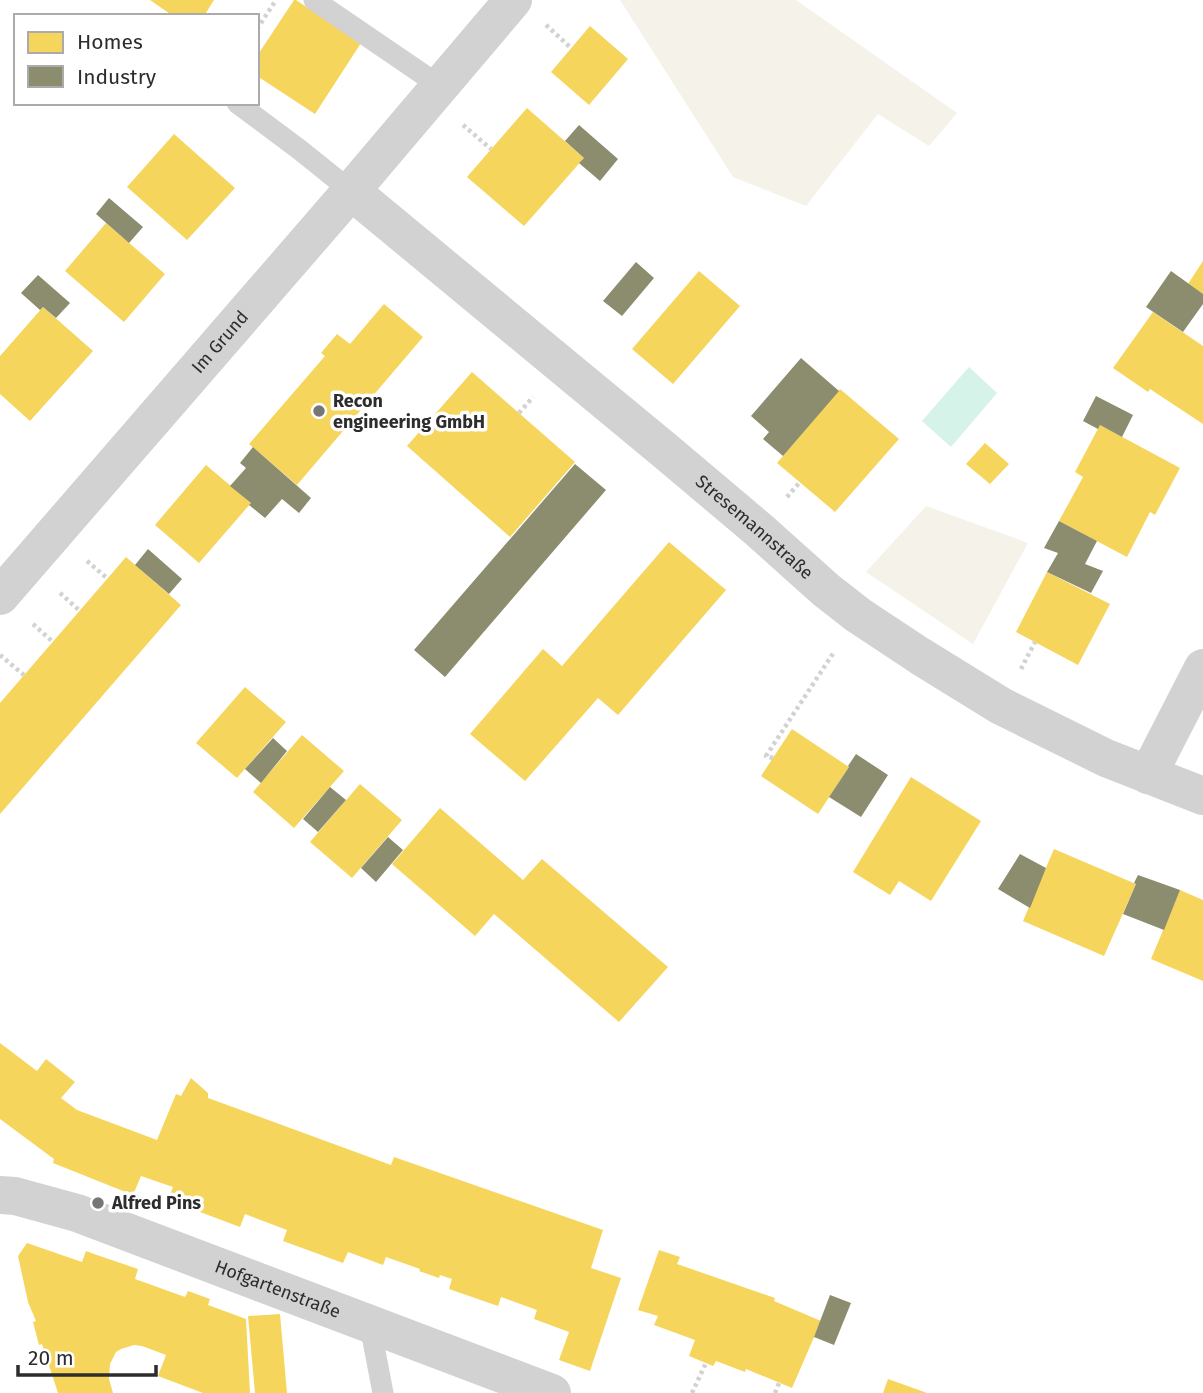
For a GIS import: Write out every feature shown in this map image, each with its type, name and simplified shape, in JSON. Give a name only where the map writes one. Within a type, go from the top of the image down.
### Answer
[{"type":"street","name":"Im Grund","points":[[0,596],[513,0]]},
{"type":"street","name":"Stresemannstraße","points":[[351,191],[760,530],[858,615],[1001,706],[1106,758],[1203,796]]},
{"type":"street","points":[[1148,775],[1203,668]]},
{"type":"street","name":"Hofgartenstraße","points":[[0,1195],[15,1196],[77,1213],[552,1393]]},
{"type":"lane","points":[[314,0],[439,86]]},
{"type":"lane","points":[[240,105],[351,191]]},
{"type":"lane","points":[[370,1325],[383,1393]]},
{"type":"path","points":[[259,26],[276,0]]},
{"type":"path","points":[[476,136],[491,149]]},
{"type":"path","points":[[519,413],[532,398]]},
{"type":"path","points":[[84,558],[108,579]]},
{"type":"path","points":[[56,590],[80,611]]},
{"type":"path","points":[[773,758],[766,756],[858,615]]},
{"type":"path","points":[[29,621],[53,642]]},
{"type":"path","points":[[0,655],[24,676]]},
{"type":"path","points":[[692,1393],[706,1363]]},
{"type":"path","points":[[775,1393],[779,1383]]},
{"type":"shaded area","points":[[620,0],[796,0],[957,113],[929,146],[878,114],[806,206],[733,177]]},
{"type":"shaded area","points":[[969,367],[997,393],[951,447],[922,421]]},
{"type":"shaded area","points":[[926,506],[1028,543],[973,644],[866,572]]},
{"type":"building: Homes","points":[[150,0],[214,0],[205,14],[170,14]]},
{"type":"building: Homes","points":[[294,0],[361,43],[315,114],[259,77],[259,53]]},
{"type":"building: Homes","points":[[590,26],[628,59],[589,105],[551,72]]},
{"type":"building: Homes","points":[[527,108],[584,158],[524,226],[467,177]]},
{"type":"building: Homes","points":[[174,134],[235,188],[187,240],[127,187]]},
{"type":"building: Homes","points":[[106,223],[165,274],[124,322],[65,271]]},
{"type":"building: Homes","points":[[1203,261],[1203,294],[1188,284]]},
{"type":"building: Homes","points":[[699,271],[740,306],[673,384],[632,349]]},
{"type":"building: Homes","name":"Recon engineering GmbH","points":[[384,304],[423,337],[297,485],[249,444],[325,356],[321,353],[337,334],[350,344]]},
{"type":"building: Homes","points":[[43,307],[93,351],[30,421],[0,394],[0,356]]},
{"type":"building: Homes","points":[[1153,312],[1203,346],[1203,424],[1113,368]]},
{"type":"building: Homes","points":[[472,372],[575,462],[510,537],[407,446]]},
{"type":"building: Homes","points":[[840,389],[899,439],[835,512],[777,463]]},
{"type":"building: Homes","points":[[1100,425],[1180,468],[1155,515],[1150,512],[1127,557],[1059,521],[1083,477],[1075,472]]},
{"type":"building: Homes","points":[[985,443],[1009,464],[990,484],[966,464]]},
{"type":"building: Homes","points":[[206,465],[251,503],[199,563],[155,525]]},
{"type":"building: Homes","points":[[669,542],[726,590],[618,715],[598,698],[525,781],[470,734],[543,649],[562,666]]},
{"type":"building: Homes","points":[[126,557],[181,605],[0,814],[0,703]]},
{"type":"building: Homes","points":[[1047,572],[1110,604],[1078,665],[1016,632]]},
{"type":"building: Homes","points":[[245,687],[286,722],[237,778],[196,743]]},
{"type":"building: Homes","points":[[792,729],[849,767],[818,814],[761,776]]},
{"type":"building: Homes","points":[[302,735],[344,771],[294,828],[253,792]]},
{"type":"building: Homes","points":[[911,777],[981,821],[931,901],[899,881],[890,895],[853,872]]},
{"type":"building: Homes","points":[[360,784],[402,820],[352,878],[310,842]]},
{"type":"building: Homes","points":[[440,808],[523,880],[542,859],[668,967],[619,1022],[494,914],[475,936],[392,864]]},
{"type":"building: Homes","points":[[1054,849],[1136,884],[1104,956],[1023,921]]},
{"type":"building: Homes","points":[[1180,890],[1203,900],[1203,981],[1151,959]]},
{"type":"building: Homes","points":[[0,1043],[37,1071],[46,1059],[75,1082],[61,1098],[77,1110],[157,1140],[176,1094],[181,1096],[191,1078],[208,1093],[208,1098],[391,1165],[394,1157],[603,1230],[591,1268],[621,1278],[590,1371],[559,1360],[569,1332],[534,1319],[537,1310],[501,1297],[498,1306],[449,1289],[452,1279],[440,1275],[439,1278],[386,1257],[383,1265],[348,1252],[343,1263],[283,1241],[287,1230],[245,1214],[240,1227],[168,1200],[173,1187],[141,1176],[133,1195],[53,1163],[54,1159],[0,1119]]},
{"type":"building: Homes","points":[[27,1243],[82,1262],[86,1251],[138,1269],[135,1279],[185,1297],[188,1291],[210,1299],[208,1305],[246,1319],[250,1393],[203,1393],[158,1376],[166,1355],[134,1345],[116,1352],[110,1364],[109,1379],[113,1393],[58,1393],[42,1344],[39,1345],[33,1322],[36,1321],[28,1302],[18,1256]]},
{"type":"building: Homes","points":[[659,1250],[680,1257],[677,1264],[775,1298],[774,1301],[821,1321],[792,1388],[746,1369],[745,1372],[716,1361],[713,1366],[689,1356],[695,1340],[654,1325],[658,1316],[638,1310]]},
{"type":"building: Homes","points":[[280,1314],[287,1393],[255,1393],[248,1316]]},
{"type":"building: Homes","points":[[888,1379],[927,1393],[883,1393]]},
{"type":"building: Industry","points":[[579,125],[618,159],[600,181],[579,163],[584,158],[565,141]]},
{"type":"building: Industry","points":[[109,198],[143,227],[129,243],[96,214]]},
{"type":"building: Industry","points":[[636,262],[654,278],[622,316],[603,301]]},
{"type":"building: Industry","points":[[1171,271],[1203,294],[1203,304],[1183,332],[1146,307]]},
{"type":"building: Industry","points":[[38,275],[70,303],[56,318],[43,307],[40,310],[21,293]]},
{"type":"building: Industry","points":[[801,358],[839,391],[783,456],[763,439],[769,432],[751,416]]},
{"type":"building: Industry","points":[[1096,396],[1133,415],[1122,437],[1100,425],[1098,429],[1083,421]]},
{"type":"building: Industry","points":[[253,447],[311,498],[299,513],[282,499],[265,518],[230,486],[246,468],[240,463]]},
{"type":"building: Industry","points":[[575,464],[606,490],[445,677],[414,650]]},
{"type":"building: Industry","points":[[1059,521],[1097,541],[1085,564],[1103,571],[1091,593],[1047,572],[1058,553],[1044,548]]},
{"type":"building: Industry","points":[[148,549],[182,579],[169,594],[135,565]]},
{"type":"building: Industry","points":[[273,738],[287,751],[261,783],[245,769]]},
{"type":"building: Industry","points":[[856,754],[888,775],[861,817],[829,797]]},
{"type":"building: Industry","points":[[330,787],[346,800],[318,832],[303,819]]},
{"type":"building: Industry","points":[[388,837],[403,850],[376,882],[361,868]]},
{"type":"building: Industry","points":[[1020,854],[1046,868],[1030,908],[998,889]]},
{"type":"building: Industry","points":[[1138,875],[1180,890],[1164,930],[1123,914]]},
{"type":"building: Industry","points":[[830,1295],[851,1303],[834,1345],[814,1337]]},
{"type":"place","name":"Recon engineering GmbH","points":[[319,411]]},
{"type":"place","name":"Alfred Pins","points":[[98,1203]]}]
